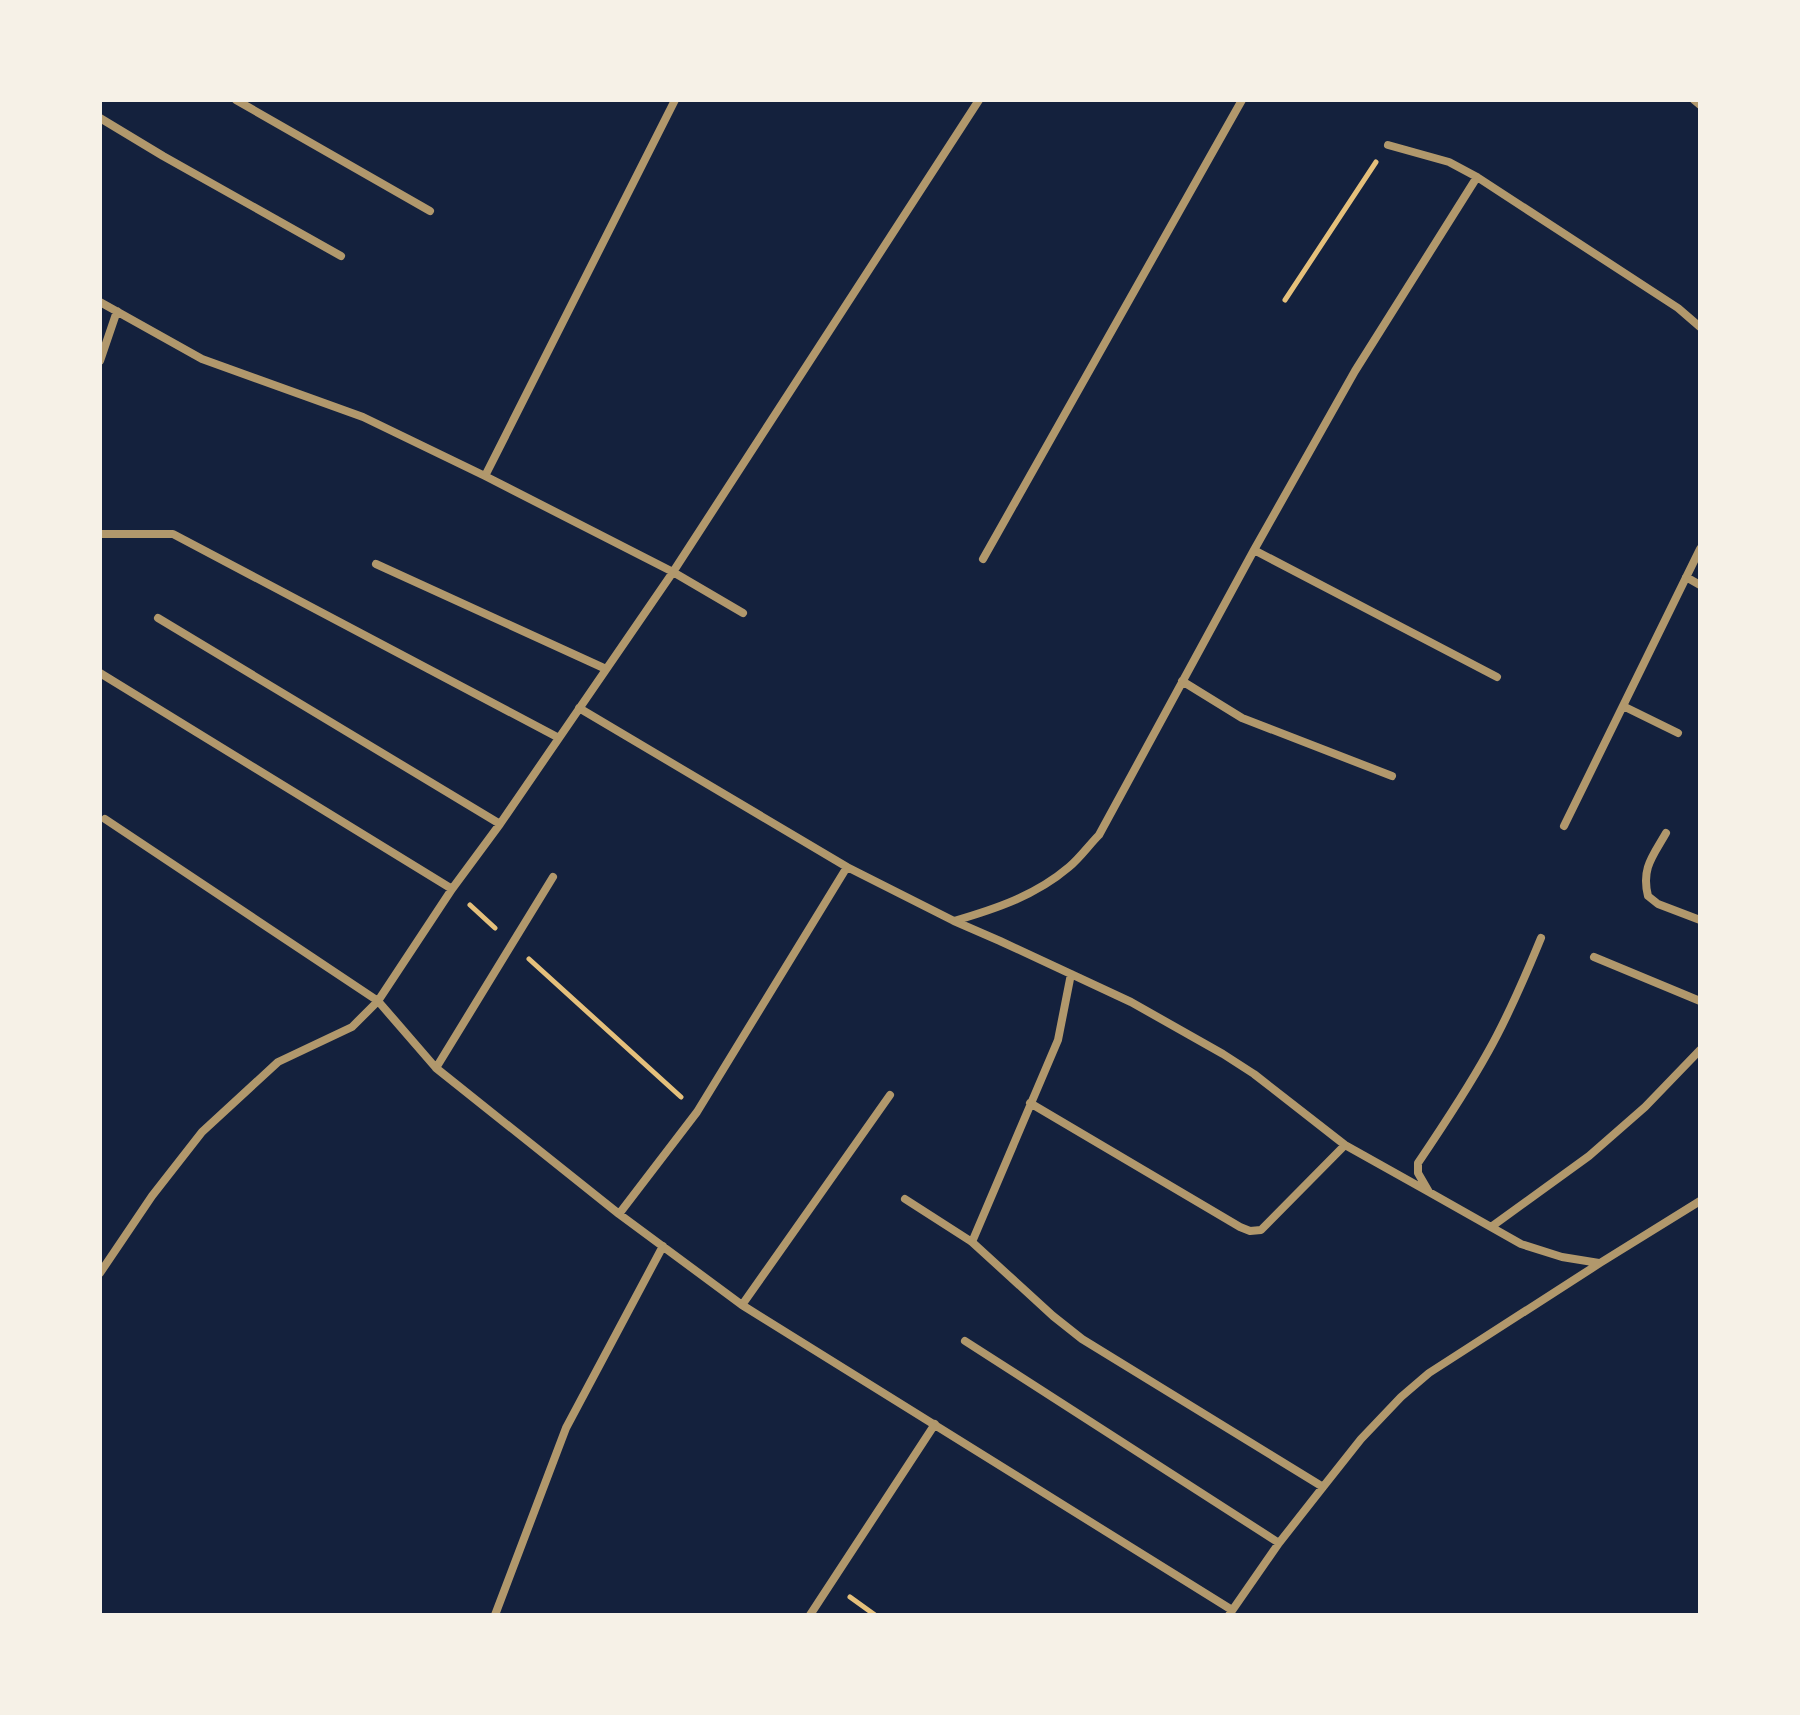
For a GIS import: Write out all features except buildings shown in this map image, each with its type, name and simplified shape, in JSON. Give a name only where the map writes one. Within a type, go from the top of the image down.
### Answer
[{"type":"street","points":[[236,100],[430,211]]},
{"type":"street","points":[[485,476],[675,100]]},
{"type":"street","points":[[100,1273],[152,1196],[202,1132],[278,1062],[352,1027],[378,1001],[452,889],[673,572],[979,100]]},
{"type":"street","points":[[983,559],[1242,100]]},
{"type":"street","points":[[1694,100],[1700,105]]},
{"type":"street","points":[[100,118],[341,256]]},
{"type":"street","points":[[1388,145],[1449,162],[1477,177],[1678,308],[1700,327]]},
{"type":"street","points":[[954,921],[993,910],[1034,892],[1069,867],[1099,835],[1355,371],[1477,177]]},
{"type":"street","points":[[100,302],[202,359],[363,417],[485,476],[673,572],[743,613]]},
{"type":"street","points":[[100,361],[117,311]]},
{"type":"street","points":[[100,534],[173,534],[559,738]]},
{"type":"street","points":[[1564,826],[1700,549]]},
{"type":"street","points":[[1254,550],[1497,677]]},
{"type":"street","points":[[376,564],[606,669]]},
{"type":"street","points":[[1686,577],[1700,585]]},
{"type":"street","points":[[158,618],[500,824]]},
{"type":"street","points":[[100,673],[452,889]]},
{"type":"street","points":[[1182,681],[1242,718],[1392,776]]},
{"type":"street","points":[[1623,706],[1678,733]]},
{"type":"street","points":[[579,708],[847,867],[954,921],[1131,1002],[1223,1054],[1254,1074],[1345,1145],[1521,1244],[1562,1257],[1600,1263]]},
{"type":"street","points":[[105,819],[378,1001],[436,1068],[619,1214],[742,1305],[1231,1613],[1279,1543],[1323,1487],[1361,1439],[1401,1397],[1429,1373],[1700,1201]]},
{"type":"street","points":[[1666,833],[1646,870],[1648,896],[1658,904],[1700,920]]},
{"type":"street","points":[[619,1214],[697,1112],[847,867]]},
{"type":"street","points":[[436,1068],[553,877]]},
{"type":"street","points":[[1429,1192],[1418,1173],[1418,1163],[1456,1108],[1489,1050],[1541,938]]},
{"type":"street","points":[[1594,957],[1700,1001]]},
{"type":"street","points":[[972,1242],[1058,1040],[1071,974]]},
{"type":"street","points":[[1491,1227],[1600,1146],[1645,1107],[1700,1050]]},
{"type":"street","points":[[742,1305],[890,1095]]},
{"type":"street","points":[[1030,1103],[1250,1231],[1261,1230],[1345,1145]]},
{"type":"street","points":[[905,1199],[972,1242],[1082,1339],[1323,1487]]},
{"type":"street","points":[[495,1615],[566,1428],[663,1246]]},
{"type":"street","points":[[965,1341],[1279,1543]]},
{"type":"street","points":[[810,1615],[935,1424]]},
{"type":"path","points":[[1285,300],[1388,145]]},
{"type":"path","points":[[452,889],[697,1112]]}]
